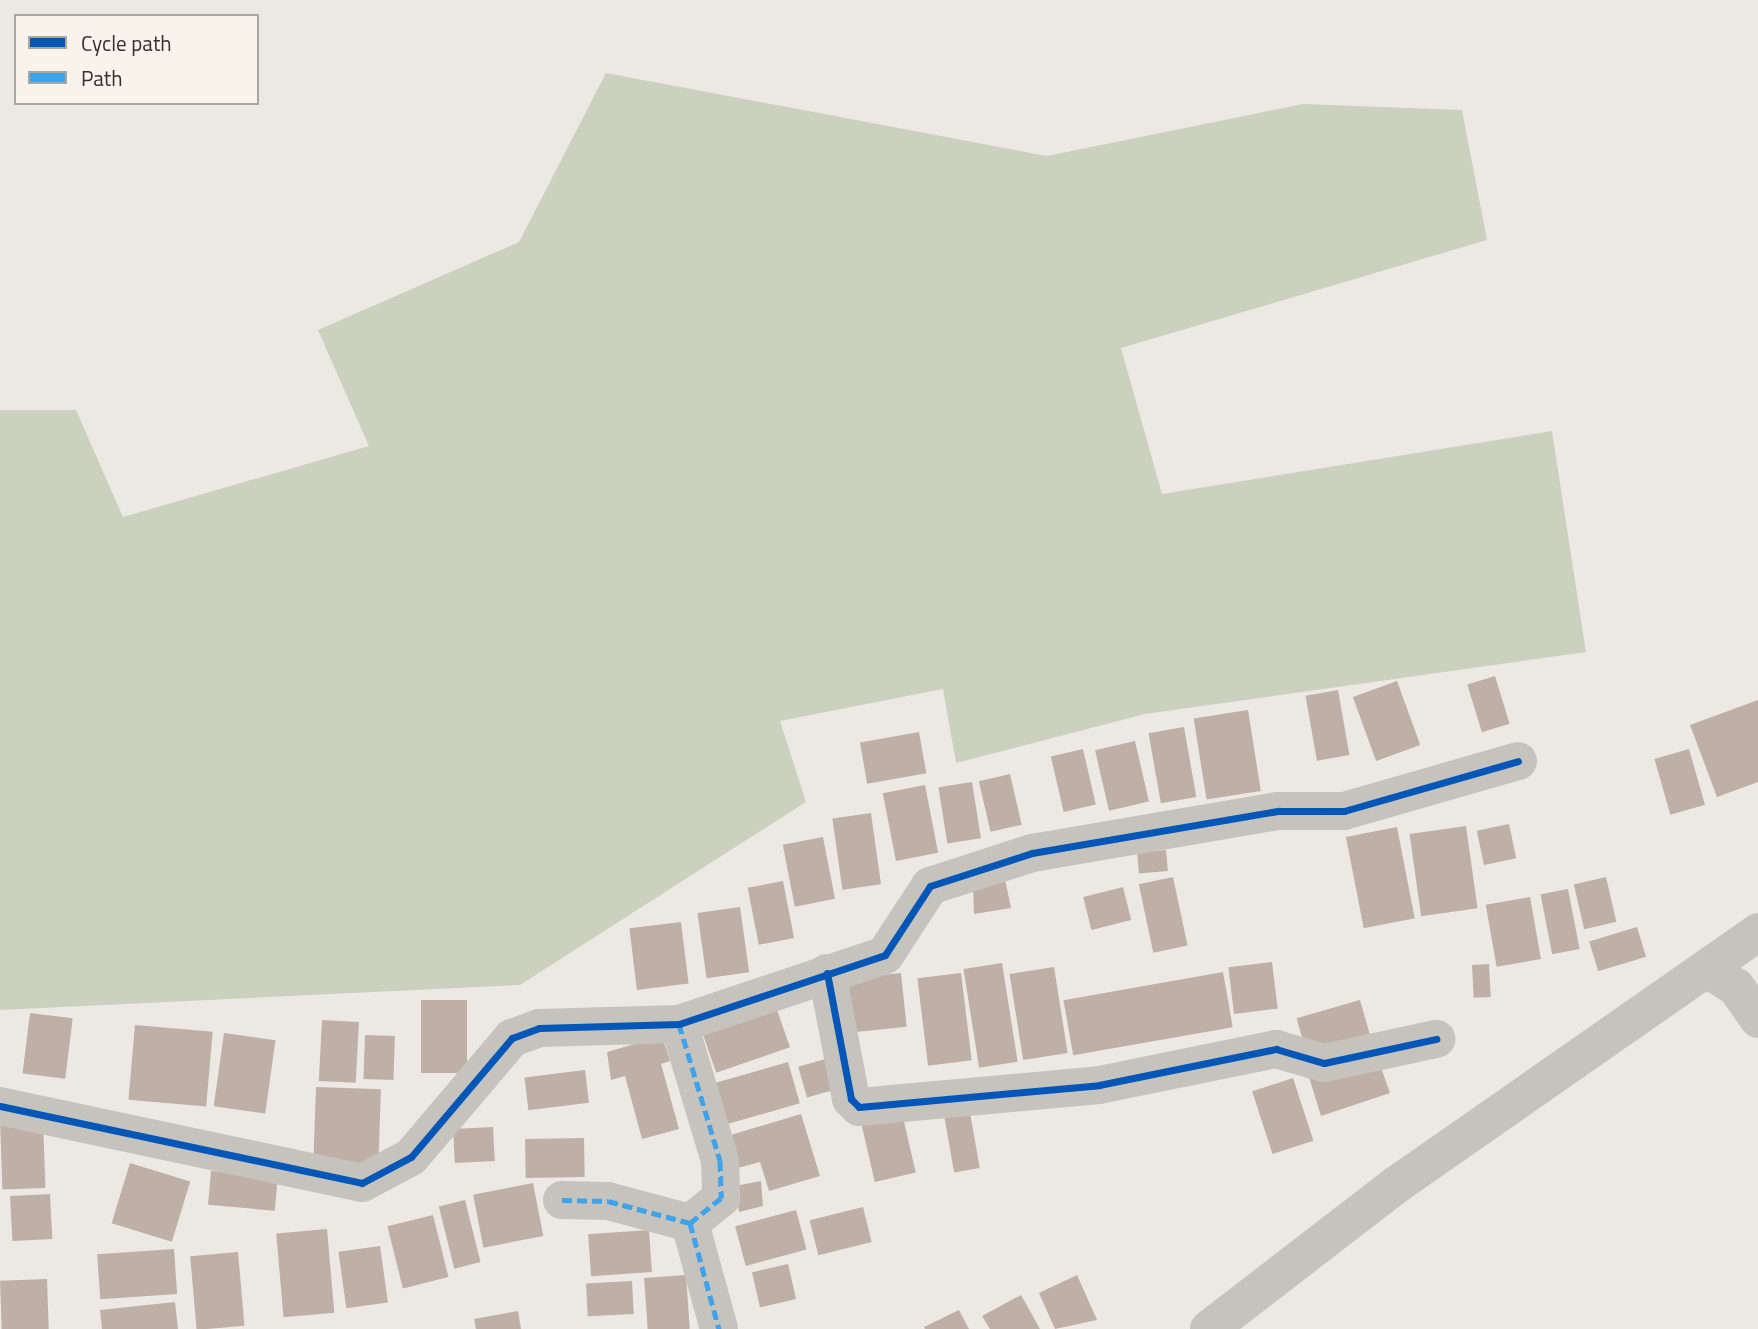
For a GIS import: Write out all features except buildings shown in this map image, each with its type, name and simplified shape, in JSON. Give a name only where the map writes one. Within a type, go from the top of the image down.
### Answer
[{"type":"street","points":[[0,1106],[362,1183],[411,1157],[512,1038],[539,1028],[679,1024],[885,955],[930,886],[978,869],[1153,829],[1279,811],[1343,811],[1518,761]]},
{"type":"street","points":[[1209,1329],[1396,1185],[1721,978],[1758,932]]},
{"type":"street","points":[[827,973],[851,1099],[859,1107],[1099,1085],[1276,1049],[1324,1063],[1436,1039]]},
{"type":"street","points":[[1721,978],[1758,1020]]},
{"type":"street","points":[[679,1024],[720,1161],[721,1198],[691,1223]]},
{"type":"street","points":[[562,1200],[608,1201],[691,1223]]},
{"type":"street","points":[[691,1223],[719,1329]]},
{"type":"green space","points":[[606,73],[1047,156],[1303,104],[1462,110],[1487,240],[1121,348],[1162,494],[1552,431],[1586,652],[1145,714],[956,763],[943,689],[780,721],[806,802],[520,985],[0,1010],[0,410],[76,410],[123,517],[369,446],[318,330],[519,242]]},
{"type":"marked path","points":[[679,1024],[720,1161],[721,1198],[690,1223],[719,1329]]},
{"type":"marked path","points":[[562,1200],[608,1201],[690,1223]]},
{"type":"cycle path","points":[[0,1106],[362,1183],[411,1157],[512,1038],[539,1028],[679,1024],[885,955],[930,886],[1032,853],[1279,811],[1344,811],[1518,761]]},
{"type":"cycle path","points":[[827,973],[851,1099],[859,1107],[1099,1085],[1276,1049],[1324,1063],[1436,1039]]}]
